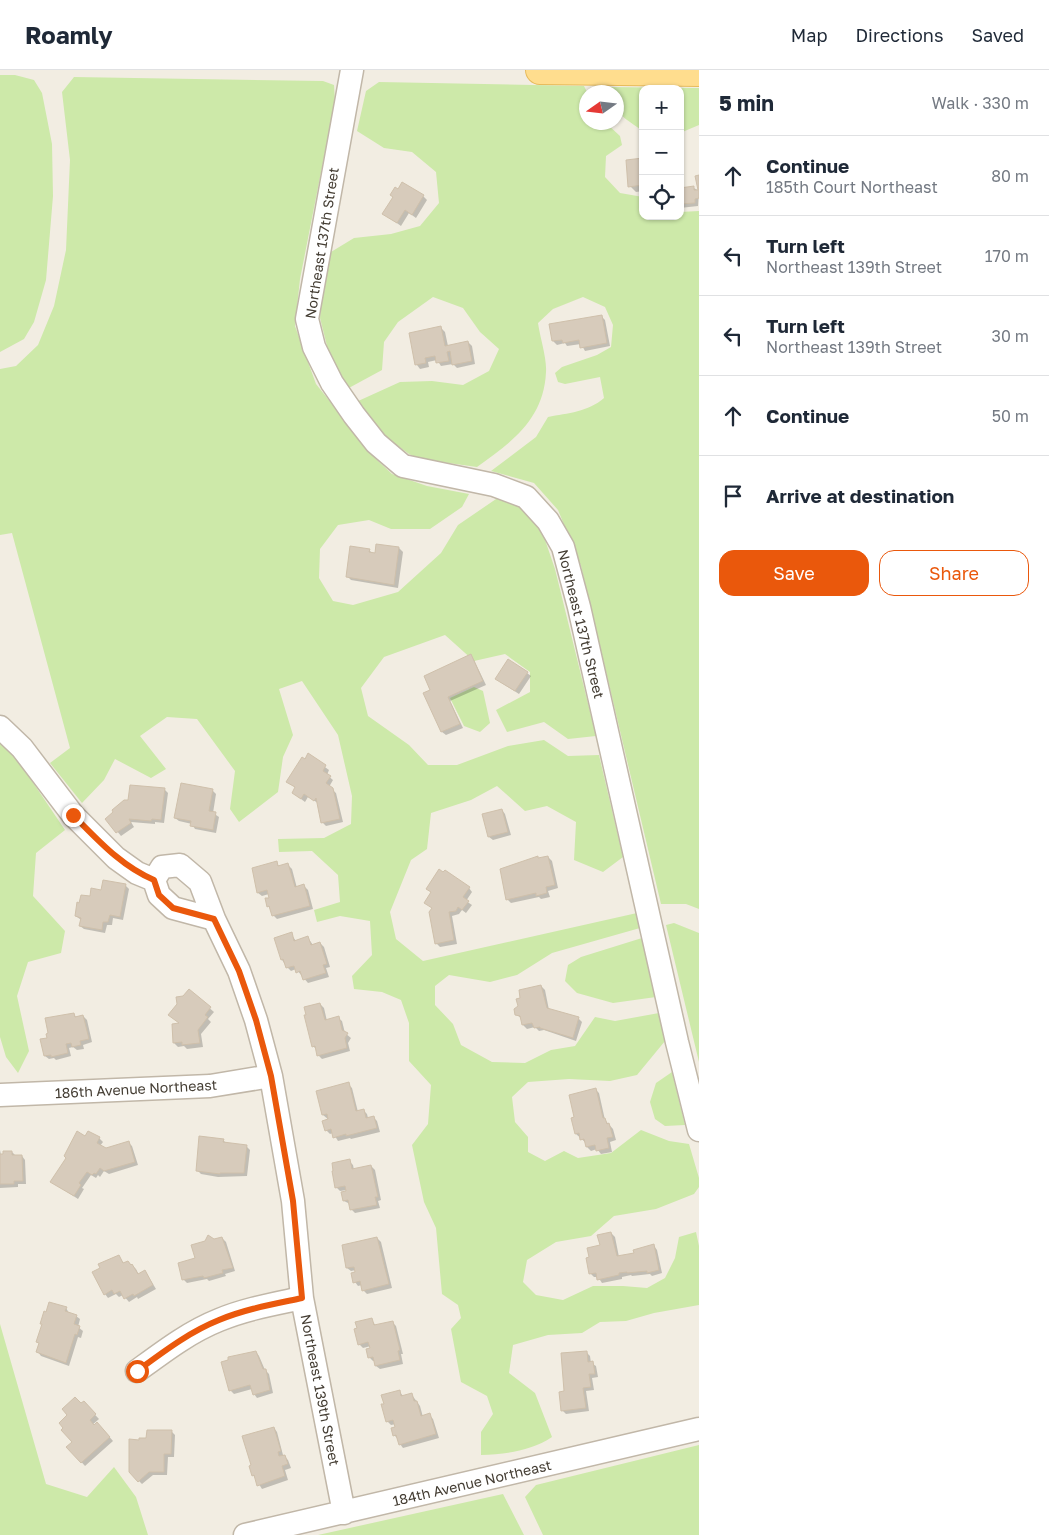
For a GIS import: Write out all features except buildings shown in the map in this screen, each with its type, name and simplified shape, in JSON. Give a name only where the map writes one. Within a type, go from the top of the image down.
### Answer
[{"type":"main road","points":[[540,70],[683,71]]},
{"type":"street","name":"Northeast 137th Street","points":[[352,70],[307,319],[314,347],[332,383],[354,416],[376,443],[403,466],[494,486],[526,497],[548,520],[563,547],[580,607],[675,1033],[699,1130]]},
{"type":"street","points":[[0,727],[22,748],[79,821],[116,858],[137,872],[154,880],[159,895],[173,908],[214,919]]},
{"type":"street","name":"Northeast 139th Street","points":[[154,880],[162,867],[180,865],[200,882],[214,919],[239,971],[256,1020],[271,1076],[293,1201],[302,1298],[344,1513]]},
{"type":"street","name":"186th Avenue Northeast","points":[[0,1095],[210,1086],[271,1076]]},
{"type":"street","points":[[137,1371],[182,1338],[219,1320],[255,1308],[302,1298]]},
{"type":"street","name":"184th Avenue Northeast","points":[[245,1535],[699,1429]]},
{"type":"green space","points":[[0,75],[15,75],[34,80],[42,93],[52,144],[53,196],[46,280],[34,322],[24,339],[0,352]]},
{"type":"green space","points":[[74,77],[323,81],[334,85],[335,101],[300,279],[295,326],[316,384],[376,459],[392,474],[427,486],[469,494],[462,507],[430,529],[391,529],[369,520],[338,525],[320,549],[319,578],[333,601],[353,605],[398,592],[441,553],[458,525],[499,497],[524,509],[543,534],[555,569],[596,736],[568,739],[544,722],[507,732],[496,710],[530,692],[530,672],[505,654],[474,661],[445,635],[384,657],[361,688],[368,716],[409,745],[428,765],[457,765],[508,746],[544,740],[568,756],[599,755],[623,857],[603,872],[574,860],[576,822],[547,806],[525,811],[497,786],[471,800],[431,813],[427,849],[411,860],[390,912],[396,939],[423,961],[637,913],[640,928],[552,953],[517,975],[490,982],[449,975],[435,986],[435,1005],[453,1024],[461,1045],[492,1062],[525,1063],[551,1050],[575,1046],[595,1017],[615,1021],[659,1013],[665,1041],[637,1075],[610,1081],[569,1079],[528,1082],[512,1097],[515,1122],[528,1137],[528,1152],[545,1161],[564,1151],[578,1158],[611,1153],[641,1130],[669,1141],[689,1144],[699,1178],[699,1187],[694,1194],[656,1209],[614,1216],[591,1236],[556,1242],[527,1260],[523,1282],[536,1295],[563,1300],[593,1286],[647,1288],[665,1278],[675,1258],[679,1237],[696,1232],[699,1246],[699,1305],[654,1313],[626,1321],[600,1322],[582,1333],[548,1335],[513,1345],[509,1373],[535,1393],[552,1437],[536,1446],[509,1453],[481,1455],[481,1432],[493,1414],[487,1396],[461,1382],[451,1329],[461,1318],[458,1305],[442,1294],[436,1228],[424,1202],[412,1145],[428,1124],[431,1085],[409,1061],[409,1023],[401,1000],[382,992],[354,989],[352,976],[372,955],[370,921],[340,916],[317,922],[314,910],[340,902],[338,875],[312,851],[279,852],[278,839],[324,838],[351,824],[352,796],[338,735],[302,681],[279,689],[293,735],[283,757],[278,792],[239,822],[230,809],[235,771],[197,719],[167,717],[140,736],[166,769],[151,778],[115,759],[104,780],[82,803],[50,763],[70,748],[12,533],[0,535],[0,369],[16,366],[38,345],[54,306],[66,250],[70,160],[62,92]]},
{"type":"green space","points":[[379,82],[579,86],[579,130],[614,130],[620,136],[622,145],[606,156],[605,177],[620,193],[639,196],[639,220],[684,220],[684,212],[699,211],[699,909],[686,904],[661,904],[581,566],[558,510],[534,483],[491,471],[536,437],[548,417],[585,409],[604,398],[600,377],[565,384],[558,382],[555,373],[562,367],[597,355],[611,347],[613,325],[605,307],[583,297],[553,309],[538,323],[546,367],[544,389],[539,403],[533,416],[524,428],[477,467],[420,459],[409,454],[383,435],[356,402],[400,382],[432,381],[463,385],[489,371],[499,349],[480,332],[463,308],[433,297],[398,322],[384,342],[382,370],[347,389],[331,362],[320,318],[322,291],[331,252],[354,238],[391,234],[420,226],[439,203],[436,172],[412,152],[384,148],[357,131],[366,91]]},
{"type":"green space","points":[[624,87],[639,87],[639,128],[624,117]]},
{"type":"green space","points":[[684,88],[699,88],[699,125],[684,131]]},
{"type":"green space","points":[[474,687],[483,691],[490,723],[480,732],[464,726],[450,698]]},
{"type":"green space","points":[[0,740],[7,744],[65,830],[36,853],[33,896],[65,931],[61,953],[28,962],[17,996],[29,1051],[18,1073],[6,1057],[0,1037]]},
{"type":"green space","points":[[674,923],[699,933],[699,1062],[666,925]]},
{"type":"green space","points":[[642,938],[656,997],[613,1003],[577,993],[565,981],[568,965],[581,957]]},
{"type":"green space","points":[[672,1072],[685,1125],[665,1126],[655,1119],[650,1102],[656,1083]]},
{"type":"green space","points":[[0,1324],[46,1484],[87,1497],[114,1467],[136,1497],[148,1535],[0,1535]]},
{"type":"green space","points":[[699,1445],[699,1535],[543,1535],[525,1497],[536,1485]]},
{"type":"green space","points":[[503,1494],[524,1535],[318,1535]]},
{"type":"route","points":[[73,815],[116,858],[137,872],[154,880],[159,895],[173,908],[214,919],[239,971],[256,1020],[271,1076],[293,1201],[302,1298],[255,1308],[219,1320],[182,1338],[137,1371]]}]
